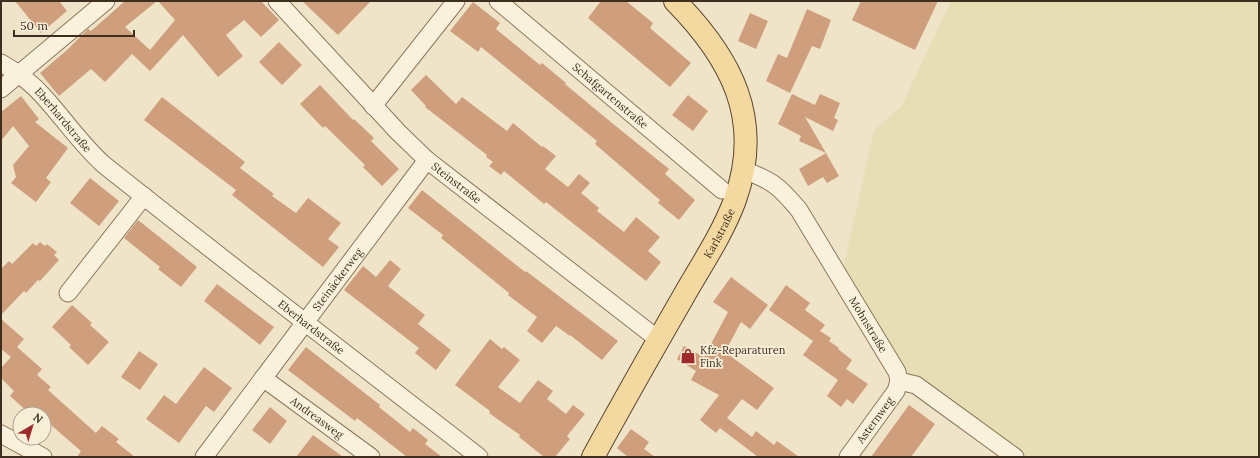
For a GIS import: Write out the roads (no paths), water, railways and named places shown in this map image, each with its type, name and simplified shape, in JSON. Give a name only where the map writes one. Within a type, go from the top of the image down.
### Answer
[{"type":"main road","name":"Karlstraße","points":[[593,457],[724,224],[735,200],[743,170],[746,148],[745,125],[734,83],[718,52],[681,3]]},
{"type":"street","points":[[1,89],[106,1]]},
{"type":"street","name":"Steinstraße","points":[[277,1],[373,106],[427,160],[659,340]]},
{"type":"street","points":[[373,106],[456,1]]},
{"type":"street","name":"Schafgartenstraße","points":[[498,1],[722,190]]},
{"type":"street","name":"Eberhardstraße","points":[[1,63],[19,74],[43,96],[93,155],[264,291],[479,457]]},
{"type":"street","name":"Steinäckerweg","points":[[204,457],[427,160]]},
{"type":"street","name":"Mohnstraße","points":[[743,170],[773,183],[799,210],[897,372],[899,381]]},
{"type":"street","points":[[68,293],[144,196]]},
{"type":"street","name":"Andreasweg","points":[[263,378],[371,457]]},
{"type":"street","points":[[899,381],[916,385],[1014,457]]},
{"type":"street","name":"Asternweg","points":[[848,457],[896,391],[899,381]]},
{"type":"street","points":[[1,434],[43,457]]},
{"type":"place","name":"Kfz-Reparaturen Fink","points":[[688,356]]}]
